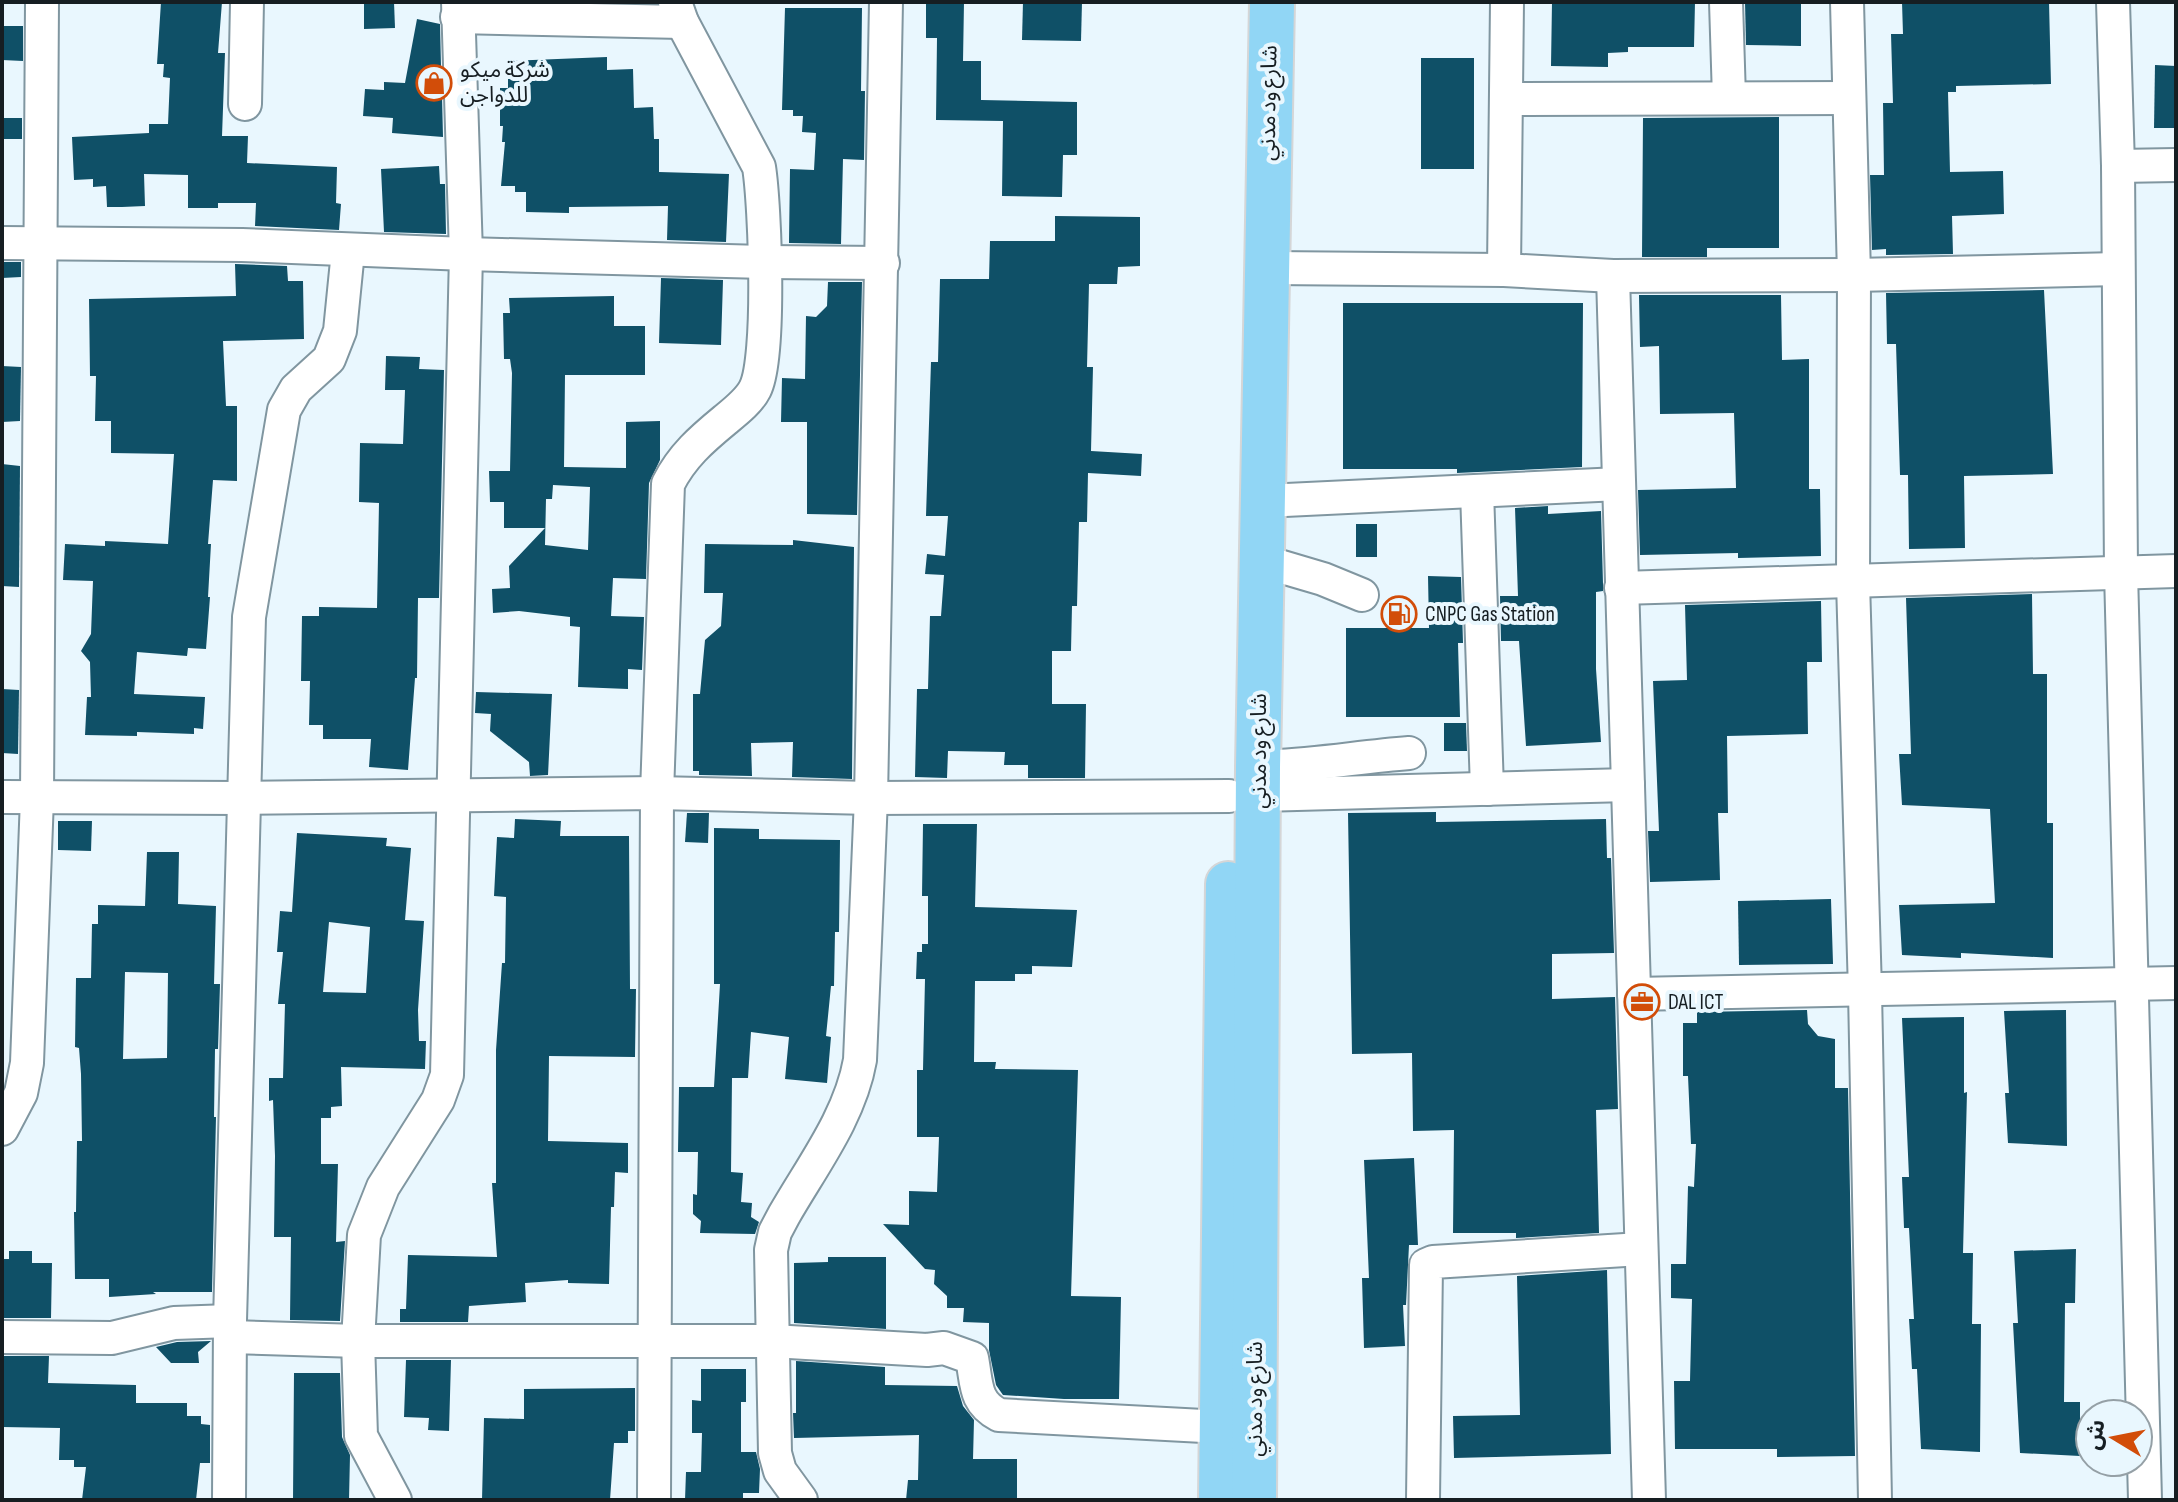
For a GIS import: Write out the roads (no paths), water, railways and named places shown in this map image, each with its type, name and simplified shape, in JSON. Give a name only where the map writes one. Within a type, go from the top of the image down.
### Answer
[{"type":"highway","name":"شارع ود مدني","points":[[1242,2],[1254,1500]]},
{"type":"highway","name":"شارع ود مدني","points":[[1221,1500],[1249,786],[1262,561],[1272,2]]},
{"type":"street","points":[[2,1129],[21,1093],[27,1063],[37,798],[42,2]]},
{"type":"street","points":[[245,104],[247,2]]},
{"type":"street","points":[[801,1500],[780,1471],[775,1453],[771,1250],[775,1232],[848,1105],[860,1060],[871,798],[886,2]]},
{"type":"street","points":[[1504,270],[1507,2]]},
{"type":"street","points":[[1726,2],[1729,98]]},
{"type":"street","points":[[1847,2],[1854,275],[1853,582],[1875,1500]]},
{"type":"street","points":[[2113,2],[2118,166],[2121,572],[2145,1500]]},
{"type":"street","points":[[395,1500],[361,1436],[358,1341],[364,1235],[383,1187],[438,1100],[447,1075],[466,254],[458,9],[678,12],[759,167],[765,262],[762,366],[755,389],[677,465],[668,484],[657,793],[654,1500]]},
{"type":"street","points":[[1506,99],[1849,98]]},
{"type":"street","points":[[2118,166],[2176,165]]},
{"type":"street","points":[[2,243],[242,245],[348,251],[883,263]]},
{"type":"street","points":[[229,1500],[242,798],[249,617],[284,410],[296,389],[329,359],[340,331],[348,251]]},
{"type":"street","points":[[1267,268],[1504,270],[1613,276],[2118,269]]},
{"type":"street","points":[[1613,276],[1649,1500]]},
{"type":"street","points":[[1264,501],[1619,484]]},
{"type":"street","points":[[1477,491],[1487,789]]},
{"type":"street","points":[[1262,561],[1323,579],[1362,595]]},
{"type":"street","points":[[1621,588],[2176,571]]},
{"type":"street","points":[[1249,786],[1311,766],[1351,758],[1409,753]]},
{"type":"street","points":[[2,797],[242,798],[657,793],[871,798],[1249,786],[1487,789],[1628,785]]},
{"type":"street","points":[[1634,994],[2176,983]]},
{"type":"street","points":[[1423,1500],[1426,1265],[1433,1262],[1641,1249]]},
{"type":"street","points":[[2,1337],[112,1338],[174,1323],[358,1341],[772,1341],[927,1350],[944,1348],[972,1358],[980,1400],[987,1409],[999,1415],[1222,1427]]},
{"type":"place","name":"شركة ميكو للدواجن","points":[[434,83]]},
{"type":"place","name":"CNPC Gas Station","points":[[1399,614]]},
{"type":"place","name":"DAL ICT","points":[[1642,1002]]}]
